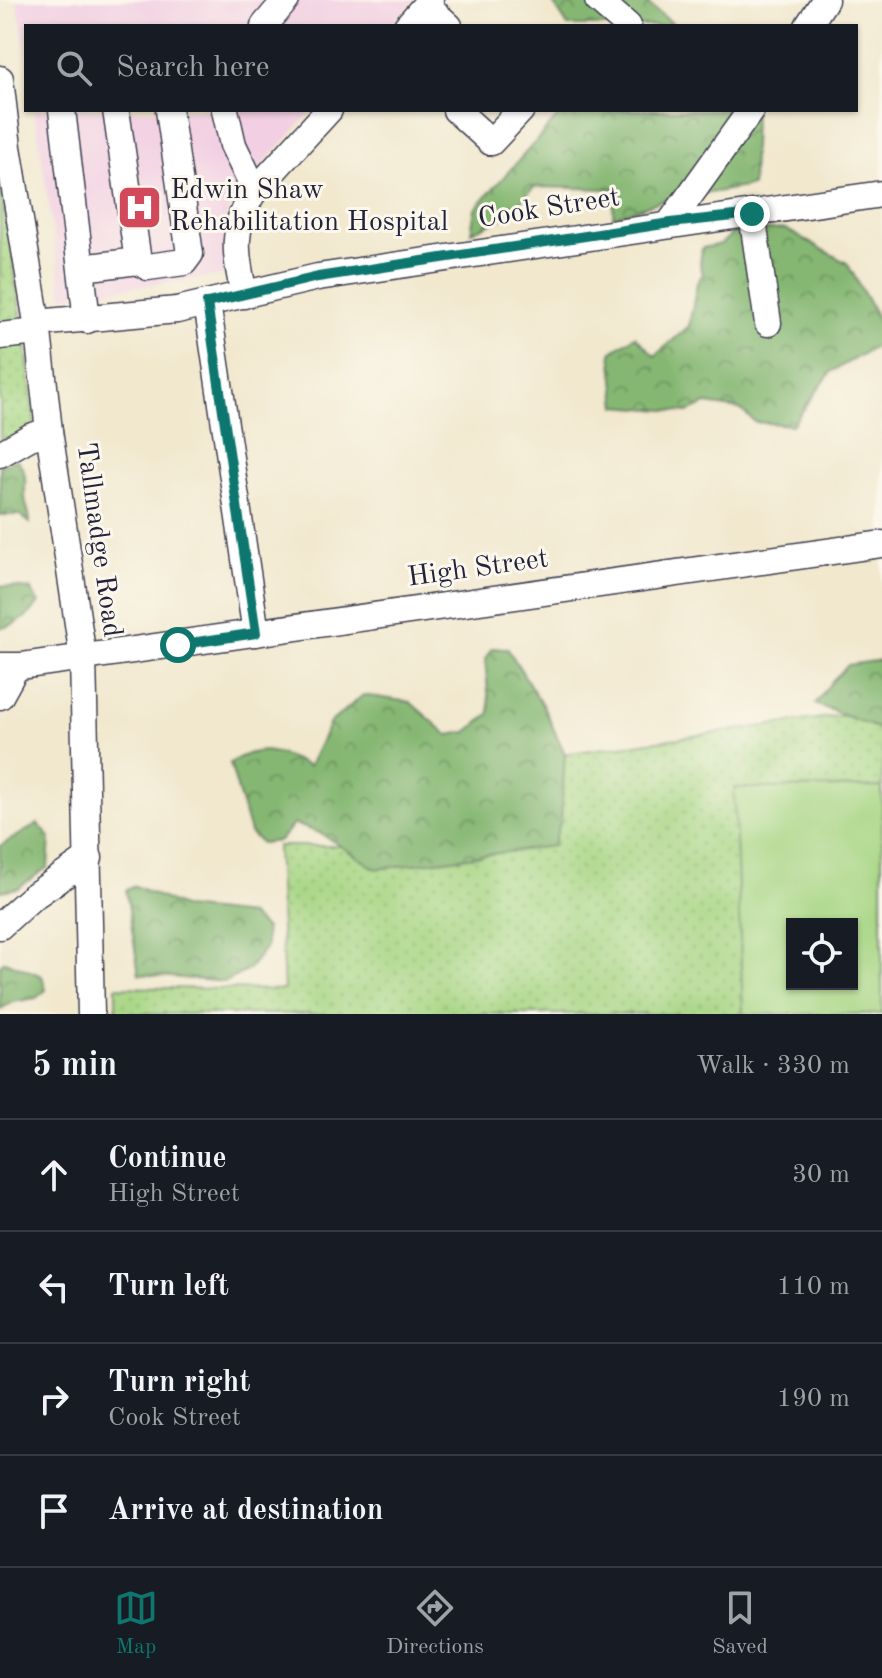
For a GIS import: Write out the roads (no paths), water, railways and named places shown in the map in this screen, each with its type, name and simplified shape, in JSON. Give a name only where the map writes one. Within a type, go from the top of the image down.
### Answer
[{"type":"street","points":[[266,24],[286,0]]},
{"type":"street","points":[[598,0],[626,24]]},
{"type":"street","points":[[809,24],[825,0]]},
{"type":"street","points":[[409,24],[428,2],[447,24]]},
{"type":"street","name":"Tallmadge Road","points":[[0,79],[4,145],[38,328],[49,431],[83,657],[91,1014]]},
{"type":"street","points":[[62,112],[87,320]]},
{"type":"street","points":[[116,112],[138,261]]},
{"type":"street","points":[[82,268],[138,261],[148,267],[160,266],[184,262],[190,254],[169,112]]},
{"type":"street","points":[[225,112],[233,145],[255,191]]},
{"type":"street","points":[[244,295],[236,237],[244,207],[327,112]]},
{"type":"street","points":[[458,112],[491,142],[519,112]]},
{"type":"street","points":[[670,223],[739,115]]},
{"type":"street","name":"Cook Street","points":[[0,336],[87,320],[177,310],[318,277],[882,194]]},
{"type":"street","points":[[752,214],[768,323]]},
{"type":"street","points":[[207,303],[256,633]]},
{"type":"street","points":[[0,454],[30,437],[49,431]]},
{"type":"street","name":"High Street","points":[[8,667],[882,544]]},
{"type":"street","points":[[0,696],[8,667]]},
{"type":"street","points":[[0,926],[31,898],[89,858]]},
{"type":"place","name":"Edwin Shaw Rehabilitation Hospital","points":[[139,207]]}]
